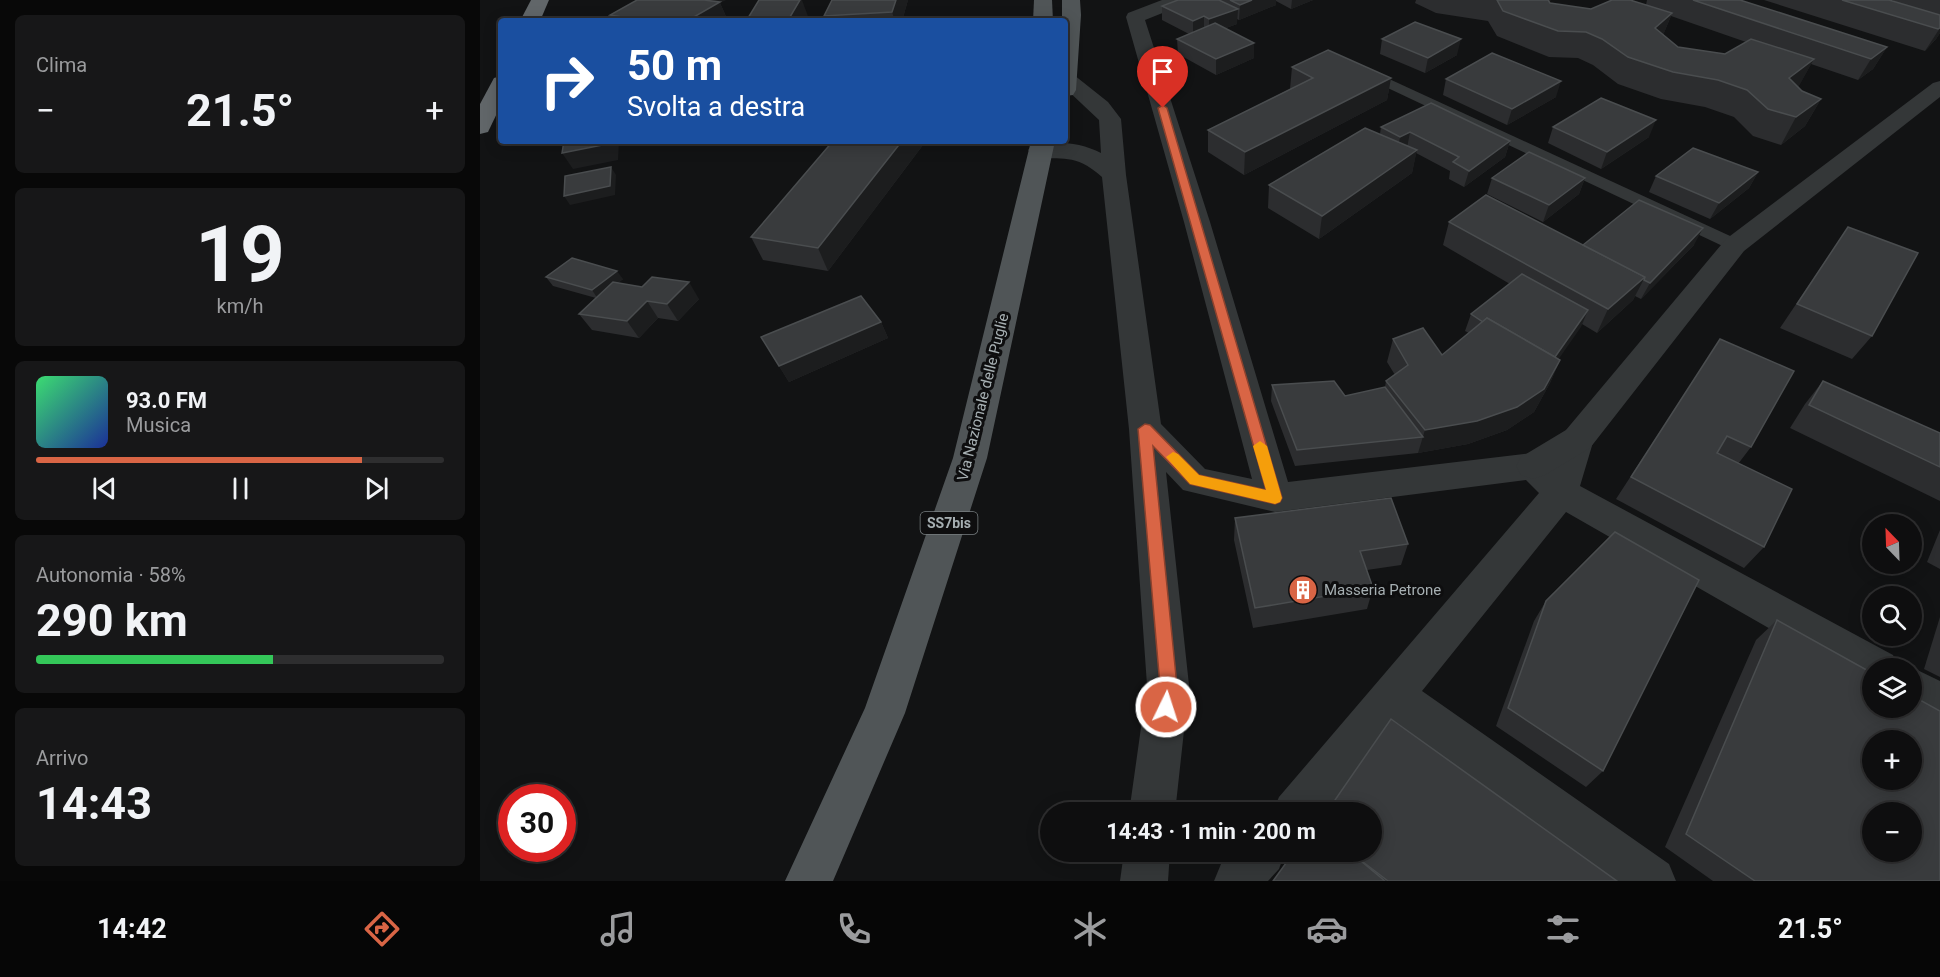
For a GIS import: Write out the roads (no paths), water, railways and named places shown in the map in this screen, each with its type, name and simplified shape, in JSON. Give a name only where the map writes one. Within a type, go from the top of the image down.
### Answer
[{"type":"highway","points":[[531,18],[540,0]]},
{"type":"highway","points":[[480,127],[498,88]]},
{"type":"main road","points":[[1043,0],[1043,18]]},
{"type":"main road","points":[[1068,61],[1071,0]]},
{"type":"main road","name":"Via Nazionale delle Puglie","points":[[809,881],[884,712],[970,458],[1042,146]]},
{"type":"street","points":[[1179,0],[1135,17],[1197,222],[1275,498]]},
{"type":"street","points":[[1068,85],[1100,107],[1110,119],[1114,174],[1145,429],[1168,686],[1153,802]]},
{"type":"street","points":[[1304,802],[1393,695],[1547,479],[1735,245],[1940,87]]},
{"type":"street","points":[[1042,146],[1079,150],[1100,161],[1114,174]]},
{"type":"street","points":[[1145,429],[1195,480],[1275,498],[1547,479],[1862,659]]},
{"type":"street","points":[[1922,693],[1940,703]]},
{"type":"street","points":[[1393,695],[1652,881]]},
{"type":"street","points":[[1144,881],[1146,862]]},
{"type":"street","points":[[1238,881],[1254,862]]},
{"type":"lane","points":[[1349,65],[1735,245]]},
{"type":"place","name":"Masseria Petrone","points":[[1303,590]]}]
